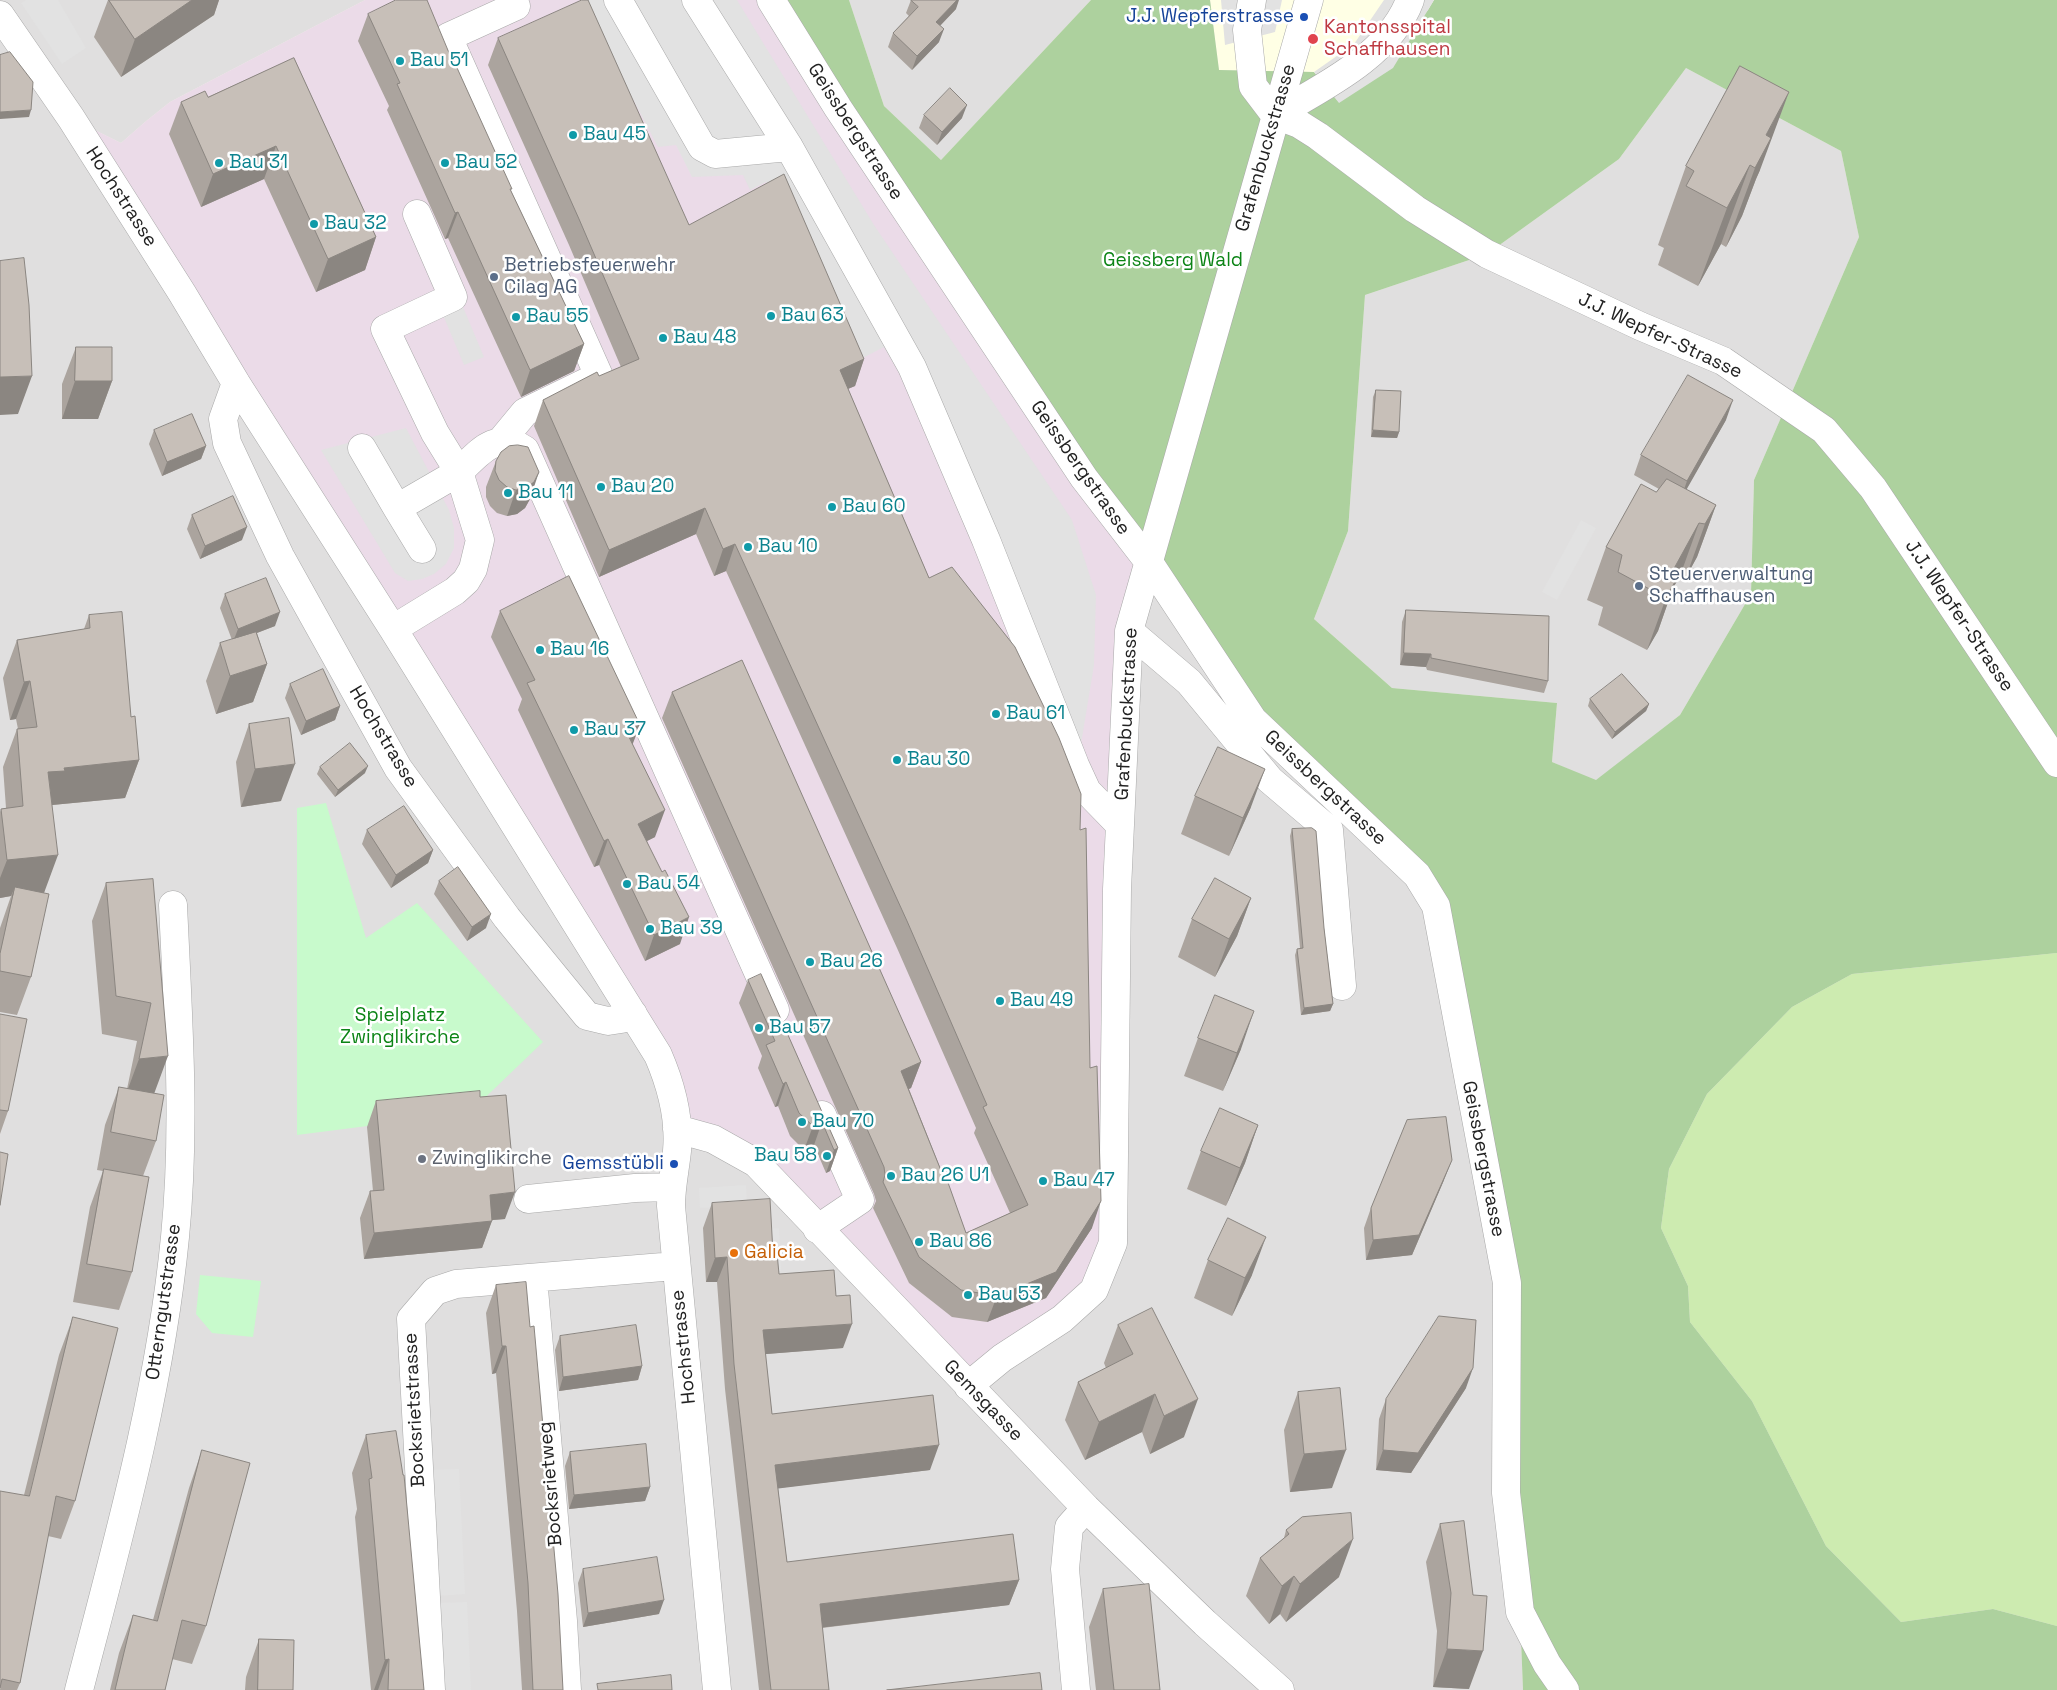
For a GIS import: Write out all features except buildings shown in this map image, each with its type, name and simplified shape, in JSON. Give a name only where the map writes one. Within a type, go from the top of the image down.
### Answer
[{"type":"street","points":[[618,0],[702,147],[715,154],[789,147]]},
{"type":"street","points":[[696,0],[789,147],[912,367],[986,540],[1087,791],[1120,825]]},
{"type":"street","name":"Geissbergstrasse","points":[[771,0],[844,116],[1084,478],[1148,561],[1252,720],[1417,876],[1436,906],[1506,1283],[1506,1493],[1520,1612],[1547,1664],[1565,1690]]},
{"type":"street","points":[[1252,0],[1246,30],[1253,86],[1275,115],[1330,84],[1382,45],[1407,9],[1410,0]]},
{"type":"street","name":"Grafenbuckstrasse","points":[[968,1386],[1002,1358],[1062,1319],[1094,1290],[1113,1243],[1117,889],[1129,631],[1309,0]]},
{"type":"street","points":[[501,441],[526,412],[598,376],[448,38],[516,6]]},
{"type":"street","name":"Hochstrasse","points":[[0,15],[96,158],[182,293],[236,383],[393,629],[633,1014],[658,1055],[667,1075],[677,1129],[677,1150],[671,1187],[675,1266],[717,1690]]},
{"type":"street","name":"J.J. Wepfer-Strasse","points":[[1275,115],[1299,124],[1318,136],[1416,209],[1487,254],[1640,326],[1722,361],[1824,430],[1873,488],[2057,763]]},
{"type":"street","points":[[393,629],[455,591],[466,580],[473,569],[480,540],[459,472],[435,433],[385,329],[453,297],[417,214]]},
{"type":"street","name":"Hochstrasse","points":[[236,383],[223,419],[227,443],[280,556],[398,768],[507,918],[587,1016],[608,1021],[621,1019],[633,1014]]},
{"type":"street","points":[[397,508],[459,472],[482,448],[501,441],[514,442],[526,450],[783,1028]]},
{"type":"street","points":[[362,448],[422,548]]},
{"type":"street","points":[[1129,631],[1189,682],[1270,780],[1329,830],[1342,986]]},
{"type":"street","name":"Otterngutstrasse","points":[[79,1690],[136,1469],[162,1338],[175,1236],[181,1097],[173,905]]},
{"type":"street","points":[[812,1092],[860,1200],[817,1229]]},
{"type":"street","name":"Gemsgasse","points":[[677,1129],[713,1138],[756,1163],[817,1229],[1086,1508],[1205,1623],[1280,1690]]},
{"type":"street","points":[[528,1198],[671,1187]]},
{"type":"street","name":"Bocksrietstrasse","points":[[431,1690],[411,1319],[435,1291],[456,1284],[675,1266]]},
{"type":"street","name":"Bocksrietweg","points":[[533,1278],[563,1621],[567,1690]]},
{"type":"street","points":[[1076,1690],[1066,1569],[1069,1527],[1086,1508]]},
{"type":"shaded area","points":[[0,0],[365,0],[170,102],[121,143],[72,119],[1117,889],[1148,561],[1417,875],[1507,1283],[1523,1690],[0,1690]]},
{"type":"shaded area","points":[[26,0],[58,0],[86,48],[62,64],[21,3]]},
{"type":"shaded area","points":[[365,0],[771,0],[1148,561],[1129,631],[1113,1243],[1094,1290],[968,1386],[817,1229],[696,1133],[669,1084],[71,118],[121,143],[170,102]]},
{"type":"shaded area","points":[[581,0],[737,0],[874,225],[1072,520],[1096,595],[1094,665],[1079,756],[1001,547],[884,347],[853,363],[826,311],[766,182],[750,190],[743,175],[692,177],[676,145],[658,147]]},
{"type":"shaded area","points":[[849,0],[1091,0],[941,160],[884,106]]},
{"type":"shaded area","name":"Kantonsspital Schaffhausen","points":[[1210,0],[1434,0],[1339,103],[1314,72],[1219,70]]},
{"type":"shaded area","points":[[1221,0],[1282,0],[1275,32],[1225,45]]},
{"type":"shaded area","points":[[1384,0],[1434,0],[1393,68],[1339,103],[1314,72],[1354,44]]},
{"type":"shaded area","points":[[1686,68],[1841,151],[1859,237],[1754,480],[1751,594],[1680,715],[1596,781],[1552,762],[1557,703],[1392,688],[1314,619],[1348,531],[1365,295],[1487,254],[1619,159]]},
{"type":"shaded area","points":[[463,307],[484,357],[464,365],[443,315]]},
{"type":"shaded area","points":[[406,428],[449,510],[454,528],[454,548],[446,564],[434,574],[422,579],[408,581],[395,573],[321,450]]},
{"type":"shaded area","points":[[1581,520],[1596,528],[1557,600],[1542,592]]},
{"type":"shaded area","points":[[746,1185],[747,1205],[700,1208],[699,1188]]},
{"type":"shaded area","points":[[779,1228],[781,1271],[766,1272],[764,1229]]},
{"type":"shaded area","points":[[459,1469],[465,1594],[437,1596],[429,1470]]},
{"type":"shaded area","points":[[467,1602],[471,1690],[442,1690],[438,1603]]},
{"type":"green space","name":"Geissberg Wald","points":[[771,0],[849,0],[884,106],[941,160],[1091,0],[1210,0],[1219,70],[1314,72],[1339,102],[1428,10],[1434,0],[2057,0],[2057,953],[1852,974],[1792,1007],[1707,1094],[1669,1169],[1661,1228],[1688,1286],[1690,1322],[1752,1401],[1826,1546],[1901,1622],[1993,1609],[2057,1626],[2057,1690],[1523,1690],[1507,1283],[1436,906],[1253,720]],"holes":[[[1686,68],[1841,151],[1859,237],[1754,480],[1751,594],[1680,715],[1596,780],[1552,762],[1557,703],[1392,688],[1314,619],[1348,531],[1365,295],[1487,254],[1619,159]]]},
{"type":"green space","name":"Spielplatz Zwinglikirche","points":[[326,803],[366,938],[417,903],[543,1042],[469,1113],[297,1135],[297,808]]},
{"type":"green space","points":[[2057,953],[2057,1626],[1993,1609],[1901,1622],[1826,1546],[1752,1401],[1690,1322],[1688,1286],[1661,1228],[1669,1169],[1707,1094],[1792,1007],[1852,974]]},
{"type":"green space","points":[[200,1275],[261,1281],[253,1337],[212,1333],[196,1314]]},
{"type":"place","name":"J.J. Wepferstrasse","points":[[1304,17]]},
{"type":"place","name":"Kantonsspital Schaffhausen","points":[[1313,39]]},
{"type":"place","name":"Bau 51","points":[[400,61]]},
{"type":"place","name":"Bau 45","points":[[573,135]]},
{"type":"place","name":"Bau 31","points":[[219,163]]},
{"type":"place","name":"Bau 52","points":[[445,163]]},
{"type":"place","name":"Bau 32","points":[[314,224]]},
{"type":"place","name":"Betriebsfeuerwehr Cilag AG","points":[[494,277]]},
{"type":"place","name":"Bau 63","points":[[771,316]]},
{"type":"place","name":"Bau 55","points":[[516,317]]},
{"type":"place","name":"Bau 48","points":[[663,338]]},
{"type":"place","name":"Bau 20","points":[[601,487]]},
{"type":"place","name":"Bau 11","points":[[508,493]]},
{"type":"place","name":"Bau 60","points":[[832,507]]},
{"type":"place","name":"Bau 10","points":[[748,547]]},
{"type":"place","name":"Steuerverwaltung Schaffhausen","points":[[1639,586]]},
{"type":"place","name":"Bau 16","points":[[540,650]]},
{"type":"place","name":"Bau 61","points":[[996,714]]},
{"type":"place","name":"Bau 37","points":[[574,730]]},
{"type":"place","name":"Bau 30","points":[[897,760]]},
{"type":"place","name":"Bau 54","points":[[627,884]]},
{"type":"place","name":"Bau 39","points":[[650,929]]},
{"type":"place","name":"Bau 26","points":[[810,962]]},
{"type":"place","name":"Bau 49","points":[[1000,1001]]},
{"type":"place","name":"Bau 57","points":[[759,1028]]},
{"type":"place","name":"Bau 70","points":[[802,1122]]},
{"type":"place","name":"Bau 58","points":[[827,1156]]},
{"type":"place","name":"Zwinglikirche","points":[[422,1159]]},
{"type":"place","name":"Gemsstübli","points":[[674,1164]]},
{"type":"place","name":"Bau 26 U1","points":[[891,1176]]},
{"type":"place","name":"Bau 47","points":[[1043,1181]]},
{"type":"place","name":"Bau 86","points":[[919,1242]]},
{"type":"place","name":"Galicia","points":[[734,1253]]},
{"type":"place","name":"Bau 53","points":[[968,1295]]}]
